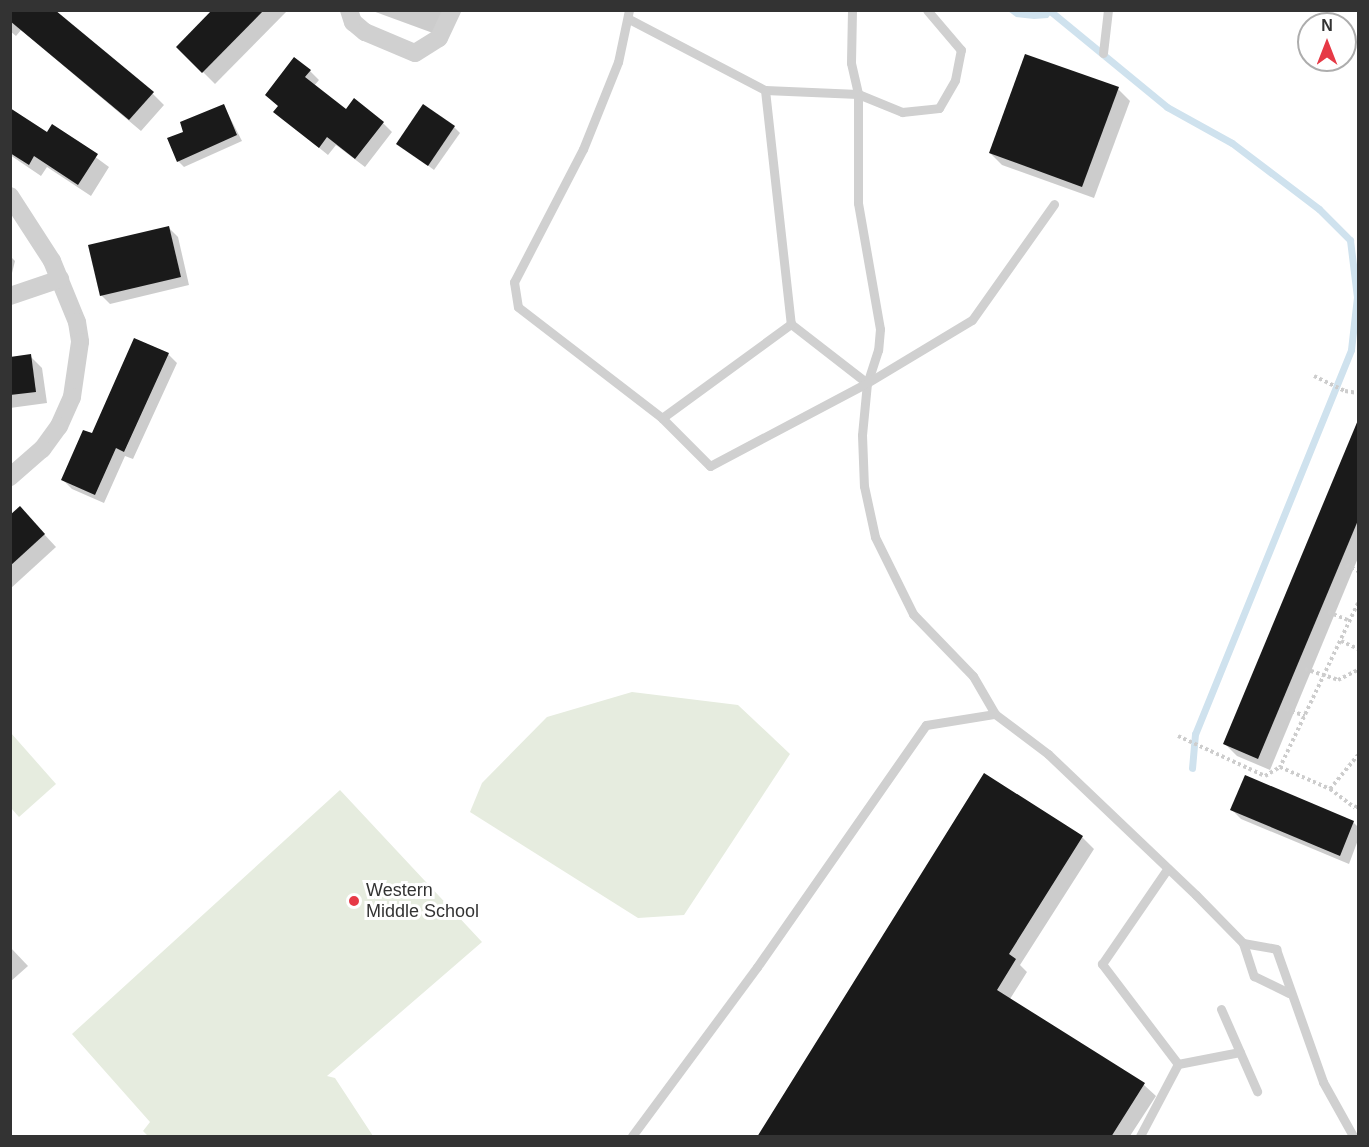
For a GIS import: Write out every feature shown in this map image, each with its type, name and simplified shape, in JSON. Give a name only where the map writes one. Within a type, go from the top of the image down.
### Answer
[{"type":"street","points":[[349,10],[353,22],[365,32],[415,53],[439,38],[452,10]]},
{"type":"street","points":[[10,196],[42,242],[60,279],[79,334],[72,397],[51,439],[10,477]]},
{"type":"street","points":[[10,296],[60,279]]},
{"type":"lane","points":[[852,10],[851,63],[858,94],[858,203],[880,329],[878,350],[867,383],[862,435],[864,476],[875,537],[913,614],[973,676],[995,714],[1048,754],[1244,944],[1254,976],[1289,993]]},
{"type":"lane","points":[[927,10],[961,50],[955,80],[939,108],[902,112],[858,94],[765,90],[629,15],[618,62],[583,149],[514,282],[518,307],[662,418],[710,466],[867,383],[972,320],[1054,204]]},
{"type":"lane","points":[[1103,53],[1108,10]]},
{"type":"lane","points":[[765,90],[791,324],[867,383]]},
{"type":"lane","points":[[662,418],[791,324]]},
{"type":"lane","points":[[632,1137],[804,901],[926,725],[995,714]]},
{"type":"lane","points":[[1168,868],[1102,964],[1178,1064]]},
{"type":"lane","points":[[1244,944],[1276,949],[1289,993],[1323,1082],[1353,1137]]},
{"type":"lane","points":[[1221,1009],[1257,1092]]},
{"type":"lane","points":[[1178,1064],[1240,1052]]},
{"type":"lane","points":[[1140,1137],[1178,1064]]},
{"type":"path","points":[[1314,376],[1345,391],[1359,393]]},
{"type":"path","points":[[1346,565],[1359,571]]},
{"type":"path","points":[[1178,736],[1265,776],[1280,767],[1359,603]]},
{"type":"path","points":[[1328,612],[1350,621]]},
{"type":"path","points":[[1341,641],[1359,649]]},
{"type":"path","points":[[1305,669],[1338,680],[1359,669]]},
{"type":"path","points":[[1286,709],[1305,716]]},
{"type":"path","points":[[1330,789],[1359,755]]},
{"type":"path","points":[[1280,767],[1330,789],[1357,806],[1351,814]]},
{"type":"shaded area","points":[[632,692],[738,705],[790,754],[684,915],[638,918],[470,812],[482,783],[547,717]]},
{"type":"shaded area","points":[[11,733],[56,784],[19,817],[11,808]]},
{"type":"shaded area","points":[[340,790],[482,942],[327,1076],[335,1078],[373,1136],[148,1136],[143,1131],[150,1122],[72,1034]]},
{"type":"water","points":[[1053,10],[1048,18],[1034,19],[1016,17],[1008,11]]},
{"type":"building","points":[[10,10],[55,10],[154,92],[129,120],[10,21]]},
{"type":"building","points":[[212,10],[264,10],[202,73],[176,47]]},
{"type":"building","points":[[1025,54],[1119,87],[1082,187],[989,153]]},
{"type":"building","points":[[294,57],[311,70],[305,77],[346,109],[354,98],[384,122],[355,159],[327,137],[319,148],[273,112],[278,106],[265,95]]},
{"type":"building","points":[[224,104],[237,135],[177,162],[167,138],[183,132],[180,122]]},
{"type":"building","points":[[423,104],[455,126],[428,166],[396,144]]},
{"type":"building","points":[[10,108],[47,132],[52,124],[98,154],[78,185],[34,156],[29,165],[10,153]]},
{"type":"building","points":[[169,226],[181,277],[100,296],[88,245]]},
{"type":"building","points":[[134,338],[169,353],[124,452],[116,448],[95,495],[61,480],[83,430],[92,433]]},
{"type":"building","points":[[31,354],[36,392],[10,395],[10,357]]},
{"type":"building","points":[[1358,420],[1359,518],[1258,759],[1223,744]]},
{"type":"building","points":[[20,506],[45,534],[10,566],[10,515]]},
{"type":"building","points":[[984,773],[1083,836],[1009,954],[1016,959],[997,990],[1145,1083],[1111,1137],[757,1137]]},
{"type":"building","points":[[1245,775],[1354,821],[1340,856],[1230,810]]},
{"type":"waterway","points":[[1049,10],[1167,107],[1232,143],[1319,209],[1350,240],[1357,297],[1351,350],[1195,734],[1192,768]]},
{"type":"place","name":"Western Middle School","points":[[354,901]]}]
